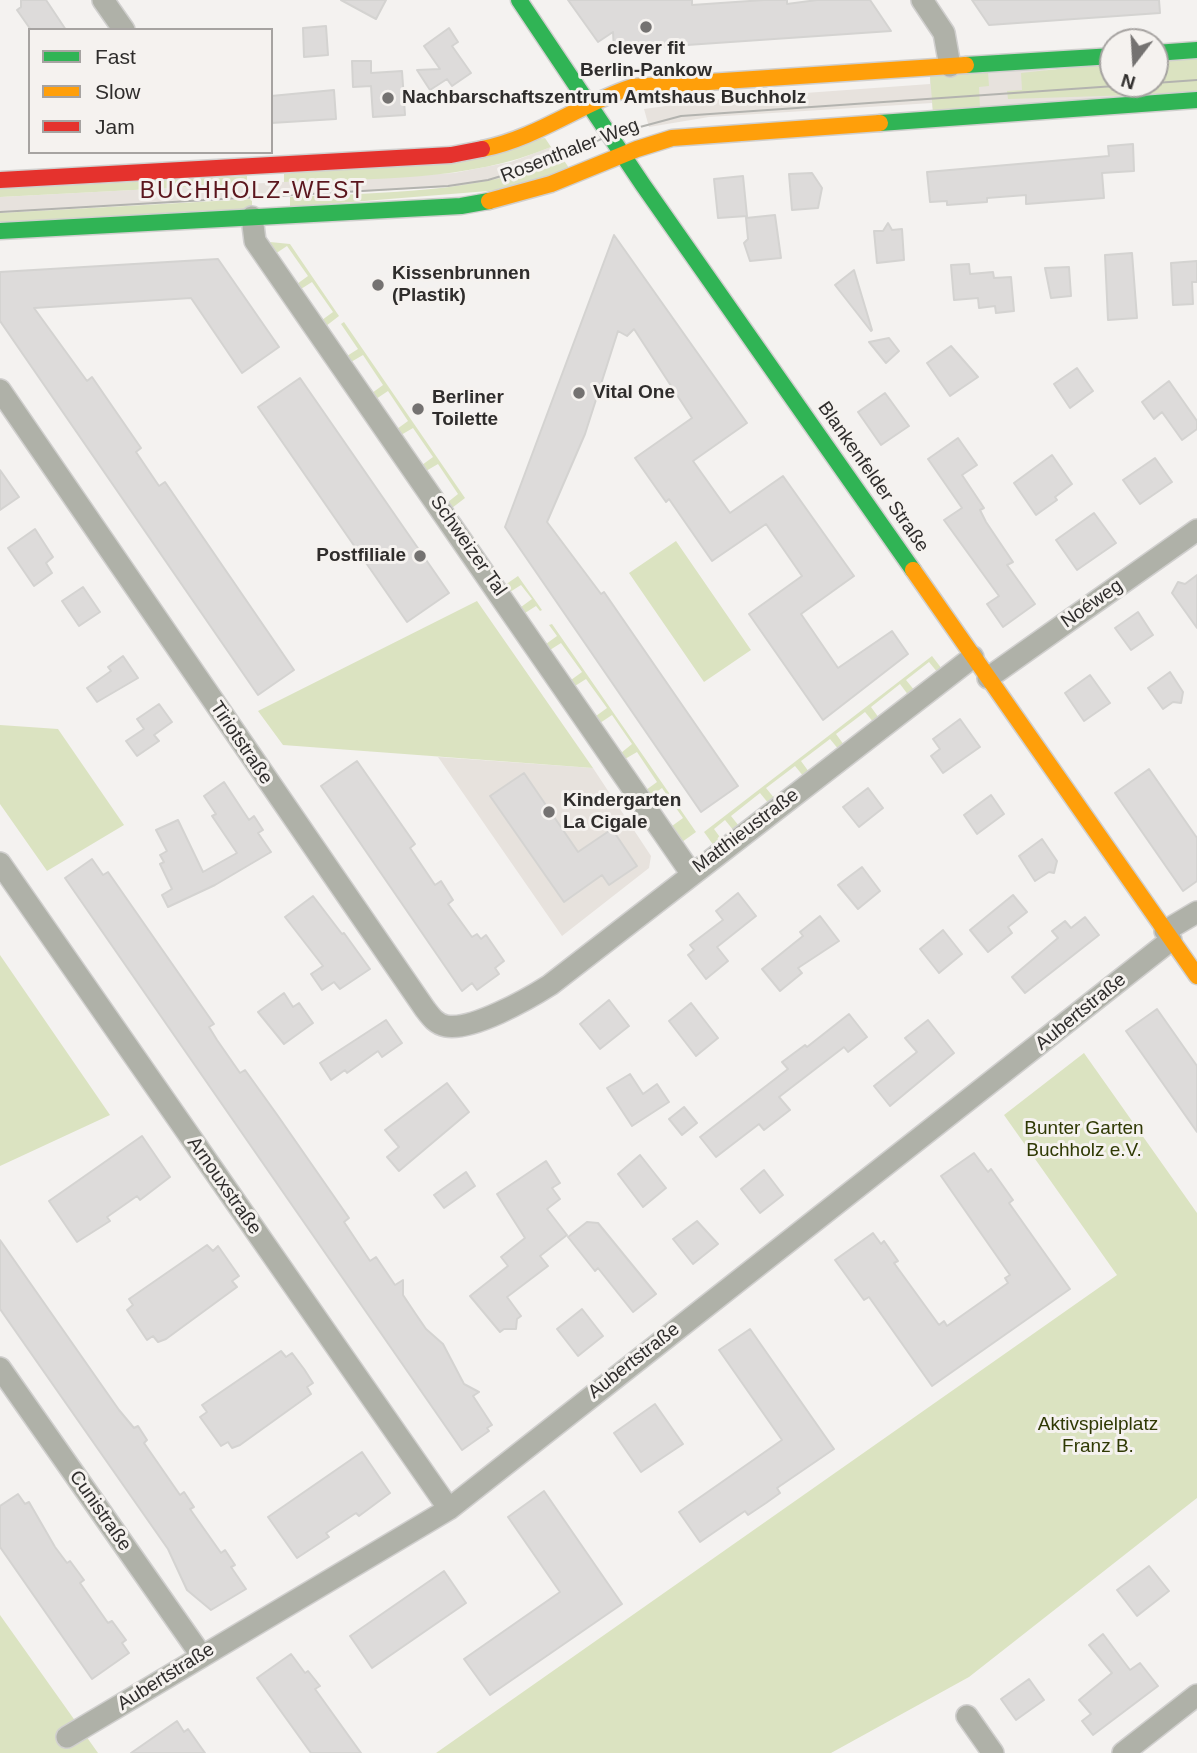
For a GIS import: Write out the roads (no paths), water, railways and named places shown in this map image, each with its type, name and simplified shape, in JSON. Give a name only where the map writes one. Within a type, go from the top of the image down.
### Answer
[{"type":"main road","name":"Blankenfelder Straße","points":[[519,0],[621,153],[973,657],[1178,941],[1197,976]]},
{"type":"main road","points":[[1169,52],[1197,50]]},
{"type":"main road","name":"Rosenthaler Weg","points":[[0,180],[203,161],[477,152],[511,143],[547,128],[606,94],[659,84],[1099,57]]},
{"type":"main road","name":"Rosenthaler Weg","points":[[0,230],[490,202],[517,196],[583,172],[652,141],[709,134],[1197,100]]},
{"type":"street","points":[[103,0],[123,28]]},
{"type":"street","points":[[922,0],[944,33],[950,66]]},
{"type":"street","name":"Schweizer Tal","points":[[252,217],[256,240],[691,873]]},
{"type":"street","name":"Tiriotstraße","points":[[0,390],[434,1021],[447,1027],[464,1024],[518,1005]]},
{"type":"street","name":"Noéweg","points":[[988,678],[1197,530]]},
{"type":"street","name":"Matthieustraße","points":[[518,1005],[550,985],[691,873],[973,657]]},
{"type":"street","name":"Arnouxstraße","points":[[0,863],[449,1509]]},
{"type":"street","name":"Aubertstraße","points":[[67,1737],[449,1509],[1178,941],[1197,912]]},
{"type":"street","name":"Cunistraße","points":[[0,1368],[201,1655]]},
{"type":"street","points":[[1123,1753],[1197,1695]]},
{"type":"street","points":[[967,1716],[993,1753]]},
{"type":"tram line","points":[[1169,82],[1197,80]]},
{"type":"tram line","points":[[0,212],[448,186],[488,180],[558,159],[610,135],[681,116],[1099,87]]},
{"type":"place","name":"clever fit Berlin-Pankow","points":[[646,27]]},
{"type":"place","name":"Nachbarschaftszentrum Amtshaus Buchholz","points":[[388,98]]},
{"type":"place","name":"Kissenbrunnen (Plastik)","points":[[378,285]]},
{"type":"place","name":"Vital One","points":[[579,393]]},
{"type":"place","name":"Berliner Toilette","points":[[418,409]]},
{"type":"place","name":"Postfiliale","points":[[420,556]]},
{"type":"place","name":"Kindergarten La Cigale","points":[[549,812]]},
{"type":"district","name":"BUCHHOLZ-WEST","points":[[253,192]]},
{"type":"park label","name":"Bunter Garten Buchholz e.V.","points":[[1084,1140]]},
{"type":"park label","name":"Aktivspielplatz Franz B.","points":[[1098,1436]]}]
